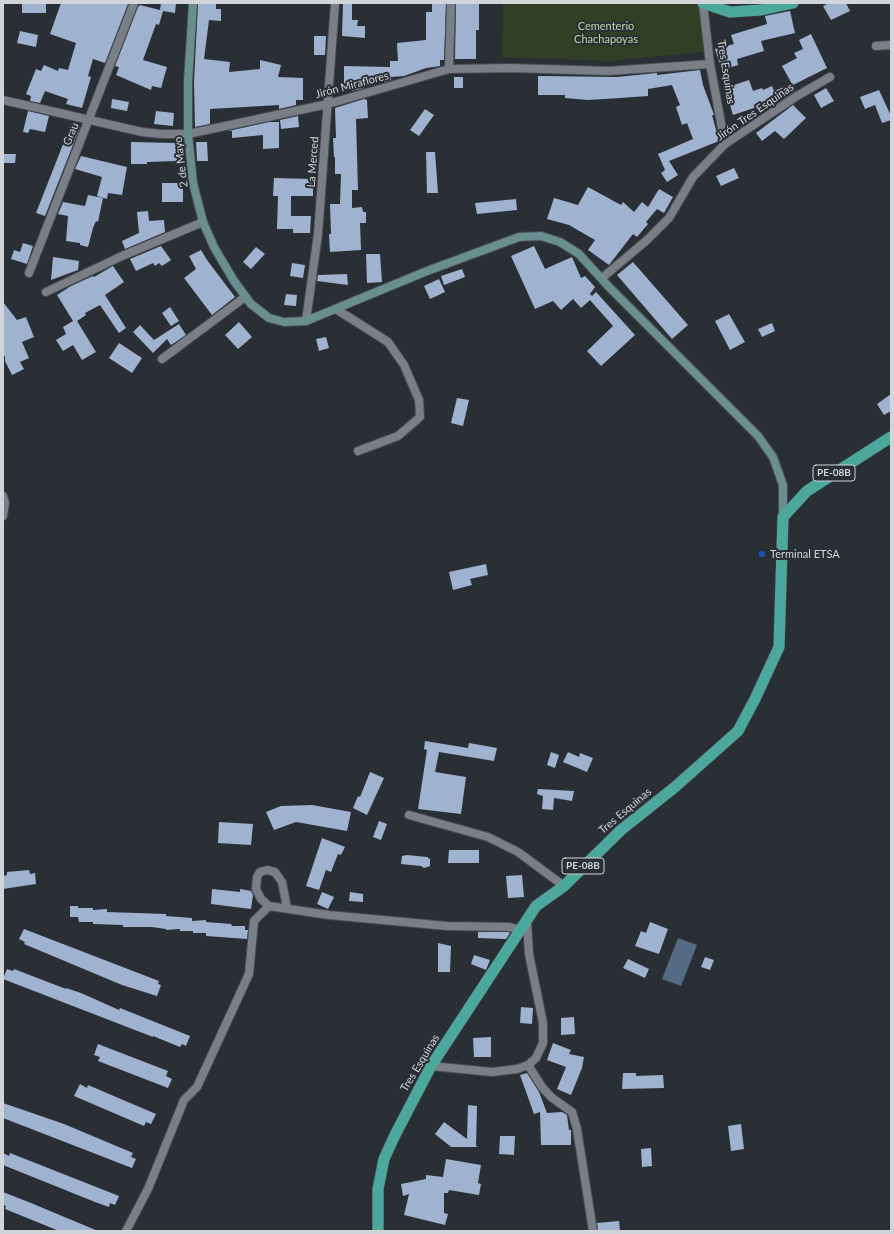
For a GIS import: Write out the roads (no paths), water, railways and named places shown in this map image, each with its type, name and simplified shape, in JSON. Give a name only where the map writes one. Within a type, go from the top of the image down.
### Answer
[{"type":"highway","name":"Tres Esquinas","points":[[703,3],[730,12],[761,10],[793,3]]},
{"type":"highway","name":"PE-08B","points":[[783,517],[807,491],[891,437]]},
{"type":"highway","name":"Tres Esquinas","points":[[378,1231],[378,1189],[384,1159],[431,1066],[536,906],[564,886],[621,830],[675,787],[738,731],[755,699],[779,647],[783,517]]},
{"type":"main road","name":"2 de Mayo","points":[[193,3],[188,82],[188,134],[194,183],[203,222],[214,248],[248,300],[268,318],[284,322],[306,321],[427,271],[519,237],[541,236],[560,242],[579,254],[758,436],[773,457],[783,485],[783,517]]},
{"type":"street","name":"Grau","points":[[29,273],[58,194],[89,120],[134,3]]},
{"type":"street","name":"La Merced","points":[[306,321],[318,234],[335,3]]},
{"type":"street","points":[[449,69],[451,3]]},
{"type":"street","name":"Tres Esquinas","points":[[703,3],[710,64],[725,144]]},
{"type":"street","points":[[876,46],[891,45]]},
{"type":"street","name":"Jirón Miraflores","points":[[3,100],[142,132],[188,134],[328,104],[449,69],[511,68],[572,71],[623,70],[710,64]]},
{"type":"street","name":"Jirón Tres Esquinas","points":[[602,278],[647,240],[669,218],[693,177],[725,144],[797,96],[830,77]]},
{"type":"street","points":[[46,292],[93,269],[203,222]]},
{"type":"street","points":[[162,359],[248,300]]},
{"type":"street","points":[[336,309],[388,342],[404,365],[419,400],[420,417],[398,436],[358,451]]},
{"type":"street","points":[[3,496],[5,503],[3,516]]},
{"type":"street","points":[[409,815],[488,837],[518,852],[564,886]]},
{"type":"street","points":[[286,908],[282,882],[275,872],[267,870],[258,874],[256,883],[258,895],[269,906],[329,915],[431,925],[509,927],[524,925],[543,1023],[543,1043],[536,1058],[528,1065],[517,1069],[492,1072],[431,1066]]},
{"type":"street","points":[[126,1231],[148,1189],[184,1100],[197,1087],[249,974],[254,921],[269,906]]},
{"type":"street","points":[[528,1065],[550,1097],[572,1112],[593,1231]]},
{"type":"water","points":[[678,938],[697,945],[681,986],[662,979]]},
{"type":"place","name":"Terminal ETSA","points":[[762,554]]},
{"type":"park label","name":"Cementerio Chachapoyas","points":[[606,32]]}]
